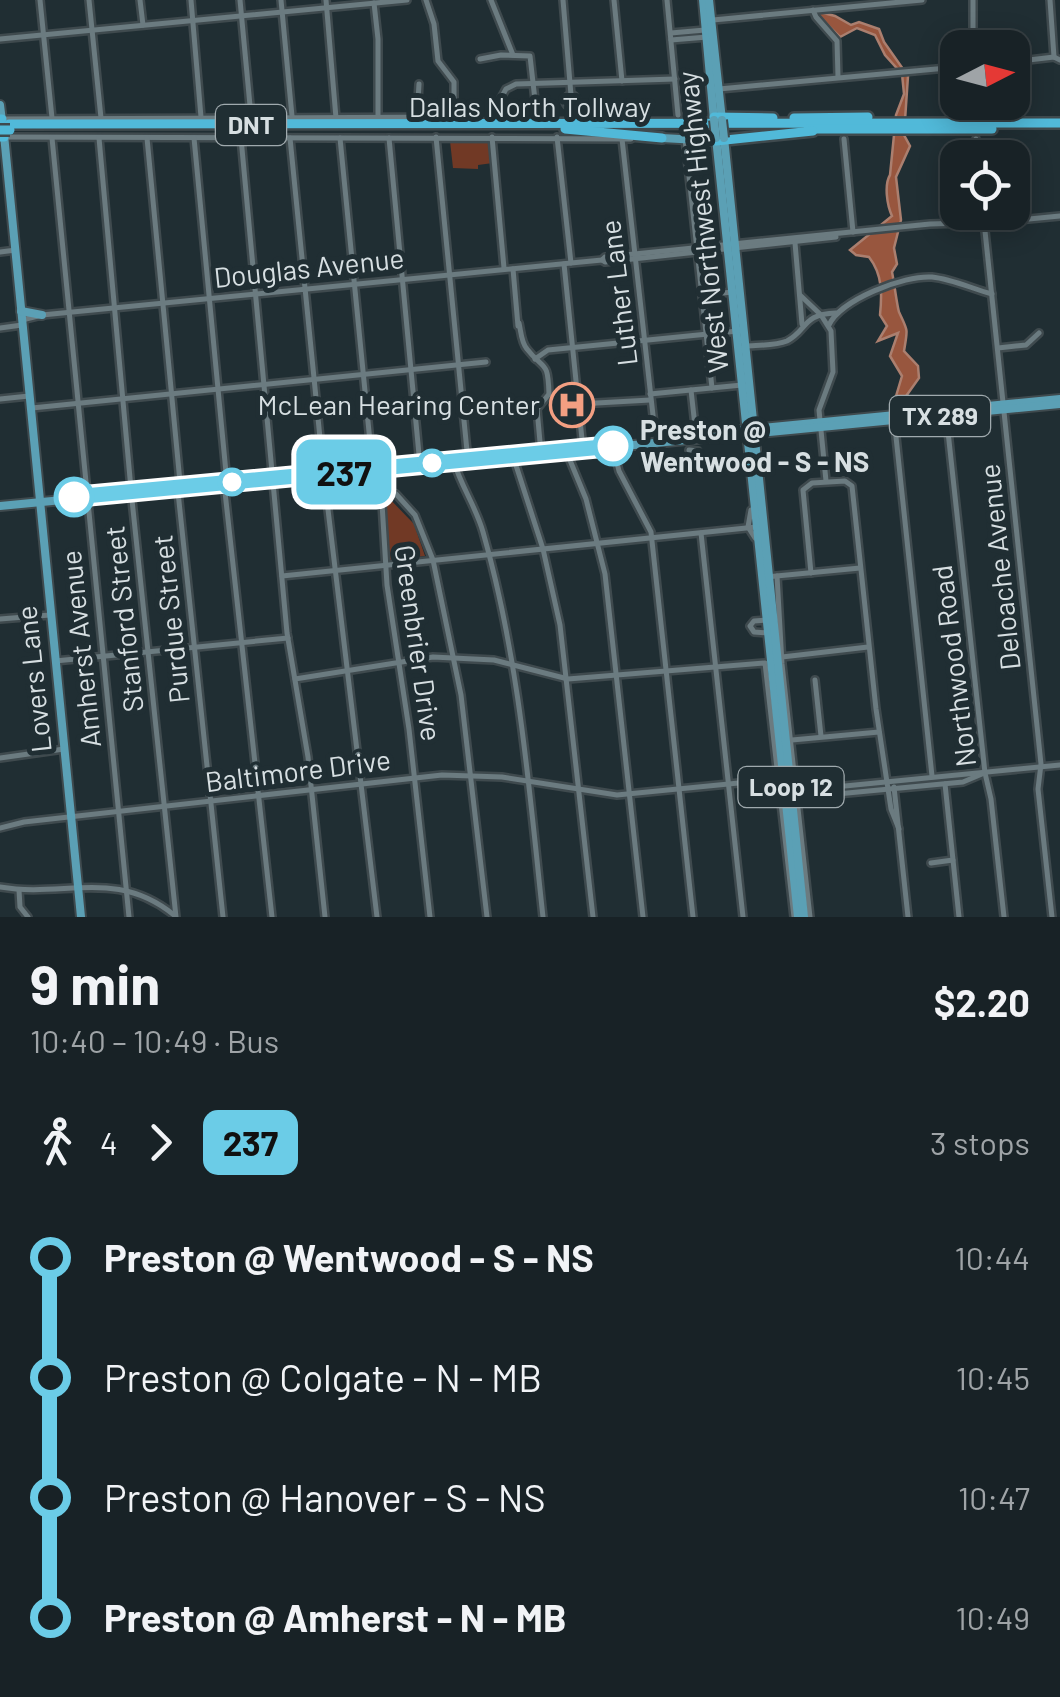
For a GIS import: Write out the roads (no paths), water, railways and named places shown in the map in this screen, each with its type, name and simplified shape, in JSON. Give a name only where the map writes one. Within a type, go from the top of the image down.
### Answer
[{"type":"highway","points":[[579,124],[617,119],[830,116],[936,122]]},
{"type":"highway","name":"Dallas North Tollway","points":[[3,128],[936,122],[1060,126]]},
{"type":"highway","name":"Dallas North Tollway","points":[[3,128],[561,133],[1060,126]]},
{"type":"highway","points":[[719,141],[825,130]]},
{"type":"highway","points":[[561,133],[662,138]]},
{"type":"main road","name":"West Northwest Highway","points":[[706,0],[747,362],[754,526],[770,577],[780,657],[802,917]]},
{"type":"main road","name":"West Northwest Highway","points":[[708,28],[719,90],[718,119]]},
{"type":"main road","name":"Lovers Lane","points":[[0,105],[4,176],[16,250],[81,917]]},
{"type":"main road","points":[[662,138],[719,141]]},
{"type":"main road","name":"West Northwest Highway","points":[[732,247],[743,384],[751,432]]},
{"type":"main road","points":[[4,327],[42,315]]},
{"type":"main road","points":[[738,330],[747,362]]},
{"type":"main road","name":"TX 289","points":[[751,432],[1060,402]]},
{"type":"main road","points":[[0,506],[751,432]]},
{"type":"main road","name":"West Northwest Highway","points":[[770,577],[764,620],[791,795]]},
{"type":"main road","points":[[764,620],[772,623],[780,657]]},
{"type":"street","points":[[40,0],[52,118]]},
{"type":"street","points":[[90,0],[100,118]]},
{"type":"street","points":[[140,0],[143,25]]},
{"type":"street","points":[[191,0],[202,118]]},
{"type":"street","points":[[240,0],[251,118]]},
{"type":"street","points":[[281,0],[292,118]]},
{"type":"street","points":[[326,0],[336,118]]},
{"type":"street","points":[[0,39],[407,0]]},
{"type":"street","points":[[3,128],[52,118],[455,116],[454,82],[438,61],[426,0]]},
{"type":"street","points":[[491,0],[513,55]]},
{"type":"street","points":[[563,0],[571,96]]},
{"type":"street","points":[[614,0],[622,81]]},
{"type":"street","points":[[667,0],[678,115]]},
{"type":"street","points":[[801,0],[802,10]]},
{"type":"street","points":[[670,37],[802,10],[922,0]]},
{"type":"street","points":[[973,0],[973,30]]},
{"type":"street","points":[[1030,60],[1057,58],[1050,0]]},
{"type":"street","points":[[374,2],[378,118]]},
{"type":"street","points":[[813,10],[838,41],[838,78]]},
{"type":"street","points":[[480,60],[530,56],[536,109]]},
{"type":"street","points":[[719,90],[940,69]]},
{"type":"street","points":[[496,109],[510,86],[674,78]]},
{"type":"street","points":[[417,118],[418,84]]},
{"type":"street","points":[[3,128],[52,138],[436,138],[561,133],[662,138]]},
{"type":"street","points":[[561,133],[567,264],[583,449]]},
{"type":"street","points":[[492,137],[504,270]]},
{"type":"street","name":"Amherst Avenue","points":[[52,138],[130,917]]},
{"type":"street","name":"Stanford Street","points":[[99,138],[176,917]]},
{"type":"street","name":"Purdue Street","points":[[147,138],[223,917]]},
{"type":"street","points":[[194,138],[240,642],[272,917]]},
{"type":"street","points":[[241,138],[288,638],[325,917]]},
{"type":"street","points":[[290,138],[346,670],[378,917]]},
{"type":"street","name":"Greenbrier Drive","points":[[340,138],[363,376],[374,469],[381,487],[385,565],[430,917]]},
{"type":"street","points":[[388,138],[420,465]]},
{"type":"street","points":[[436,138],[468,461]]},
{"type":"street","name":"Luther Lane","points":[[622,139],[656,442]]},
{"type":"street","points":[[685,139],[712,388]]},
{"type":"street","points":[[844,139],[854,232]]},
{"type":"street","name":"Douglas Avenue","points":[[1030,219],[1060,216]]},
{"type":"street","name":"Douglas Avenue","points":[[42,315],[605,262],[940,223]]},
{"type":"street","name":"Deloache Avenue","points":[[985,230],[1052,917]]},
{"type":"street","points":[[794,240],[802,324]]},
{"type":"street","points":[[0,252],[16,250]]},
{"type":"street","points":[[513,269],[521,345],[544,368],[544,399],[537,410],[541,454]]},
{"type":"street","points":[[745,346],[783,342],[794,336],[802,324],[836,313],[898,283],[932,278],[992,294]]},
{"type":"street","points":[[702,295],[734,292]]},
{"type":"street","points":[[801,296],[829,325],[833,372],[821,400],[820,425],[826,481]]},
{"type":"street","points":[[829,325],[836,313]]},
{"type":"street","points":[[536,358],[544,352],[738,330]]},
{"type":"street","points":[[998,348],[1026,345],[1039,333]]},
{"type":"street","points":[[30,408],[486,362]]},
{"type":"street","points":[[578,404],[743,384]]},
{"type":"street","points":[[691,390],[692,439],[698,451]]},
{"type":"street","points":[[0,399],[29,396]]},
{"type":"street","name":"Northwood Road","points":[[946,413],[984,773],[992,799],[1004,917]]},
{"type":"street","points":[[894,418],[932,776]]},
{"type":"street","points":[[613,446],[615,463],[652,538],[693,917]]},
{"type":"street","points":[[566,451],[586,499],[608,598],[642,917]]},
{"type":"street","points":[[512,456],[556,604],[568,679],[593,917]]},
{"type":"street","points":[[454,462],[476,509],[512,664],[543,917]]},
{"type":"street","points":[[811,573],[803,490],[808,484],[846,480],[852,486],[868,647],[899,829],[908,917]]},
{"type":"street","points":[[381,487],[396,494],[415,515],[433,560],[454,657],[487,917]]},
{"type":"street","points":[[748,488],[764,620],[753,622],[751,630],[769,634]]},
{"type":"street","points":[[282,576],[754,526]]},
{"type":"street","points":[[702,533],[742,917]]},
{"type":"street","points":[[770,577],[860,568]]},
{"type":"street","points":[[0,620],[50,614]]},
{"type":"street","points":[[55,660],[288,638]]},
{"type":"street","points":[[791,795],[792,740],[780,657],[868,647]]},
{"type":"street","points":[[295,679],[398,661],[454,657],[512,664],[568,679],[766,664],[779,779],[802,917]]},
{"type":"street","points":[[816,680],[821,737]]},
{"type":"street","points":[[792,740],[880,732]]},
{"type":"street","points":[[0,758],[64,750]]},
{"type":"street","points":[[791,795],[945,784],[984,773],[1060,766]]},
{"type":"street","name":"Baltimore Drive","points":[[0,828],[415,777],[471,775],[630,796],[779,779]]},
{"type":"street","points":[[791,795],[889,780],[969,777]]},
{"type":"street","points":[[945,784],[959,917]]},
{"type":"street","points":[[931,863],[953,860]]},
{"type":"street","points":[[0,888],[103,886],[151,899],[176,917]]},
{"type":"street","points":[[19,890],[20,907],[28,917]]},
{"type":"place","name":"McLean Hearing Center","points":[[572,405]]},
{"type":"place","name":"Preston @ Wentwood - S - NS","points":[[613,446]]}]
